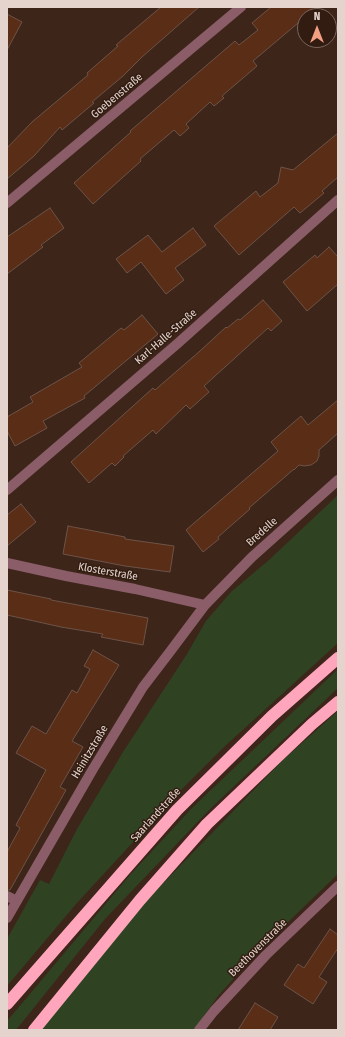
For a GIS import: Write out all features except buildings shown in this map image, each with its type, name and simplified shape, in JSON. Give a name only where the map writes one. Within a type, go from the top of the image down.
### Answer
[{"type":"highway","name":"Saarlandstraße","points":[[7,1004],[177,810],[272,716],[338,658]]},
{"type":"highway","points":[[34,1030],[140,900],[207,824],[306,730],[338,702]]},
{"type":"street","name":"Goebenstraße","points":[[7,203],[241,7]]},
{"type":"street","name":"Karl-Halle-Straße","points":[[7,490],[177,344],[338,200]]},
{"type":"street","name":"Bredelle","points":[[205,605],[252,557],[338,480]]},
{"type":"street","name":"Klosterstraße","points":[[7,563],[205,605]]},
{"type":"street","name":"Heinitzstraße","points":[[7,918],[93,769],[143,687],[205,605]]},
{"type":"street","name":"Beethovenstraße","points":[[199,1030],[214,1011],[266,955],[338,886]]},
{"type":"street","points":[[7,896],[17,901]]},
{"type":"green space","points":[[338,495],[338,643],[225,746],[180,791],[76,904],[7,986],[7,939],[40,880],[49,884],[77,829],[123,752],[187,654],[206,621],[232,591],[269,560]]},
{"type":"green space","points":[[338,669],[338,688],[212,807],[105,919],[16,1030],[7,1030],[7,1021],[130,875],[191,809]]},
{"type":"green space","points":[[338,711],[338,874],[258,951],[218,996],[194,1030],[39,1030],[144,903],[283,760]]}]
